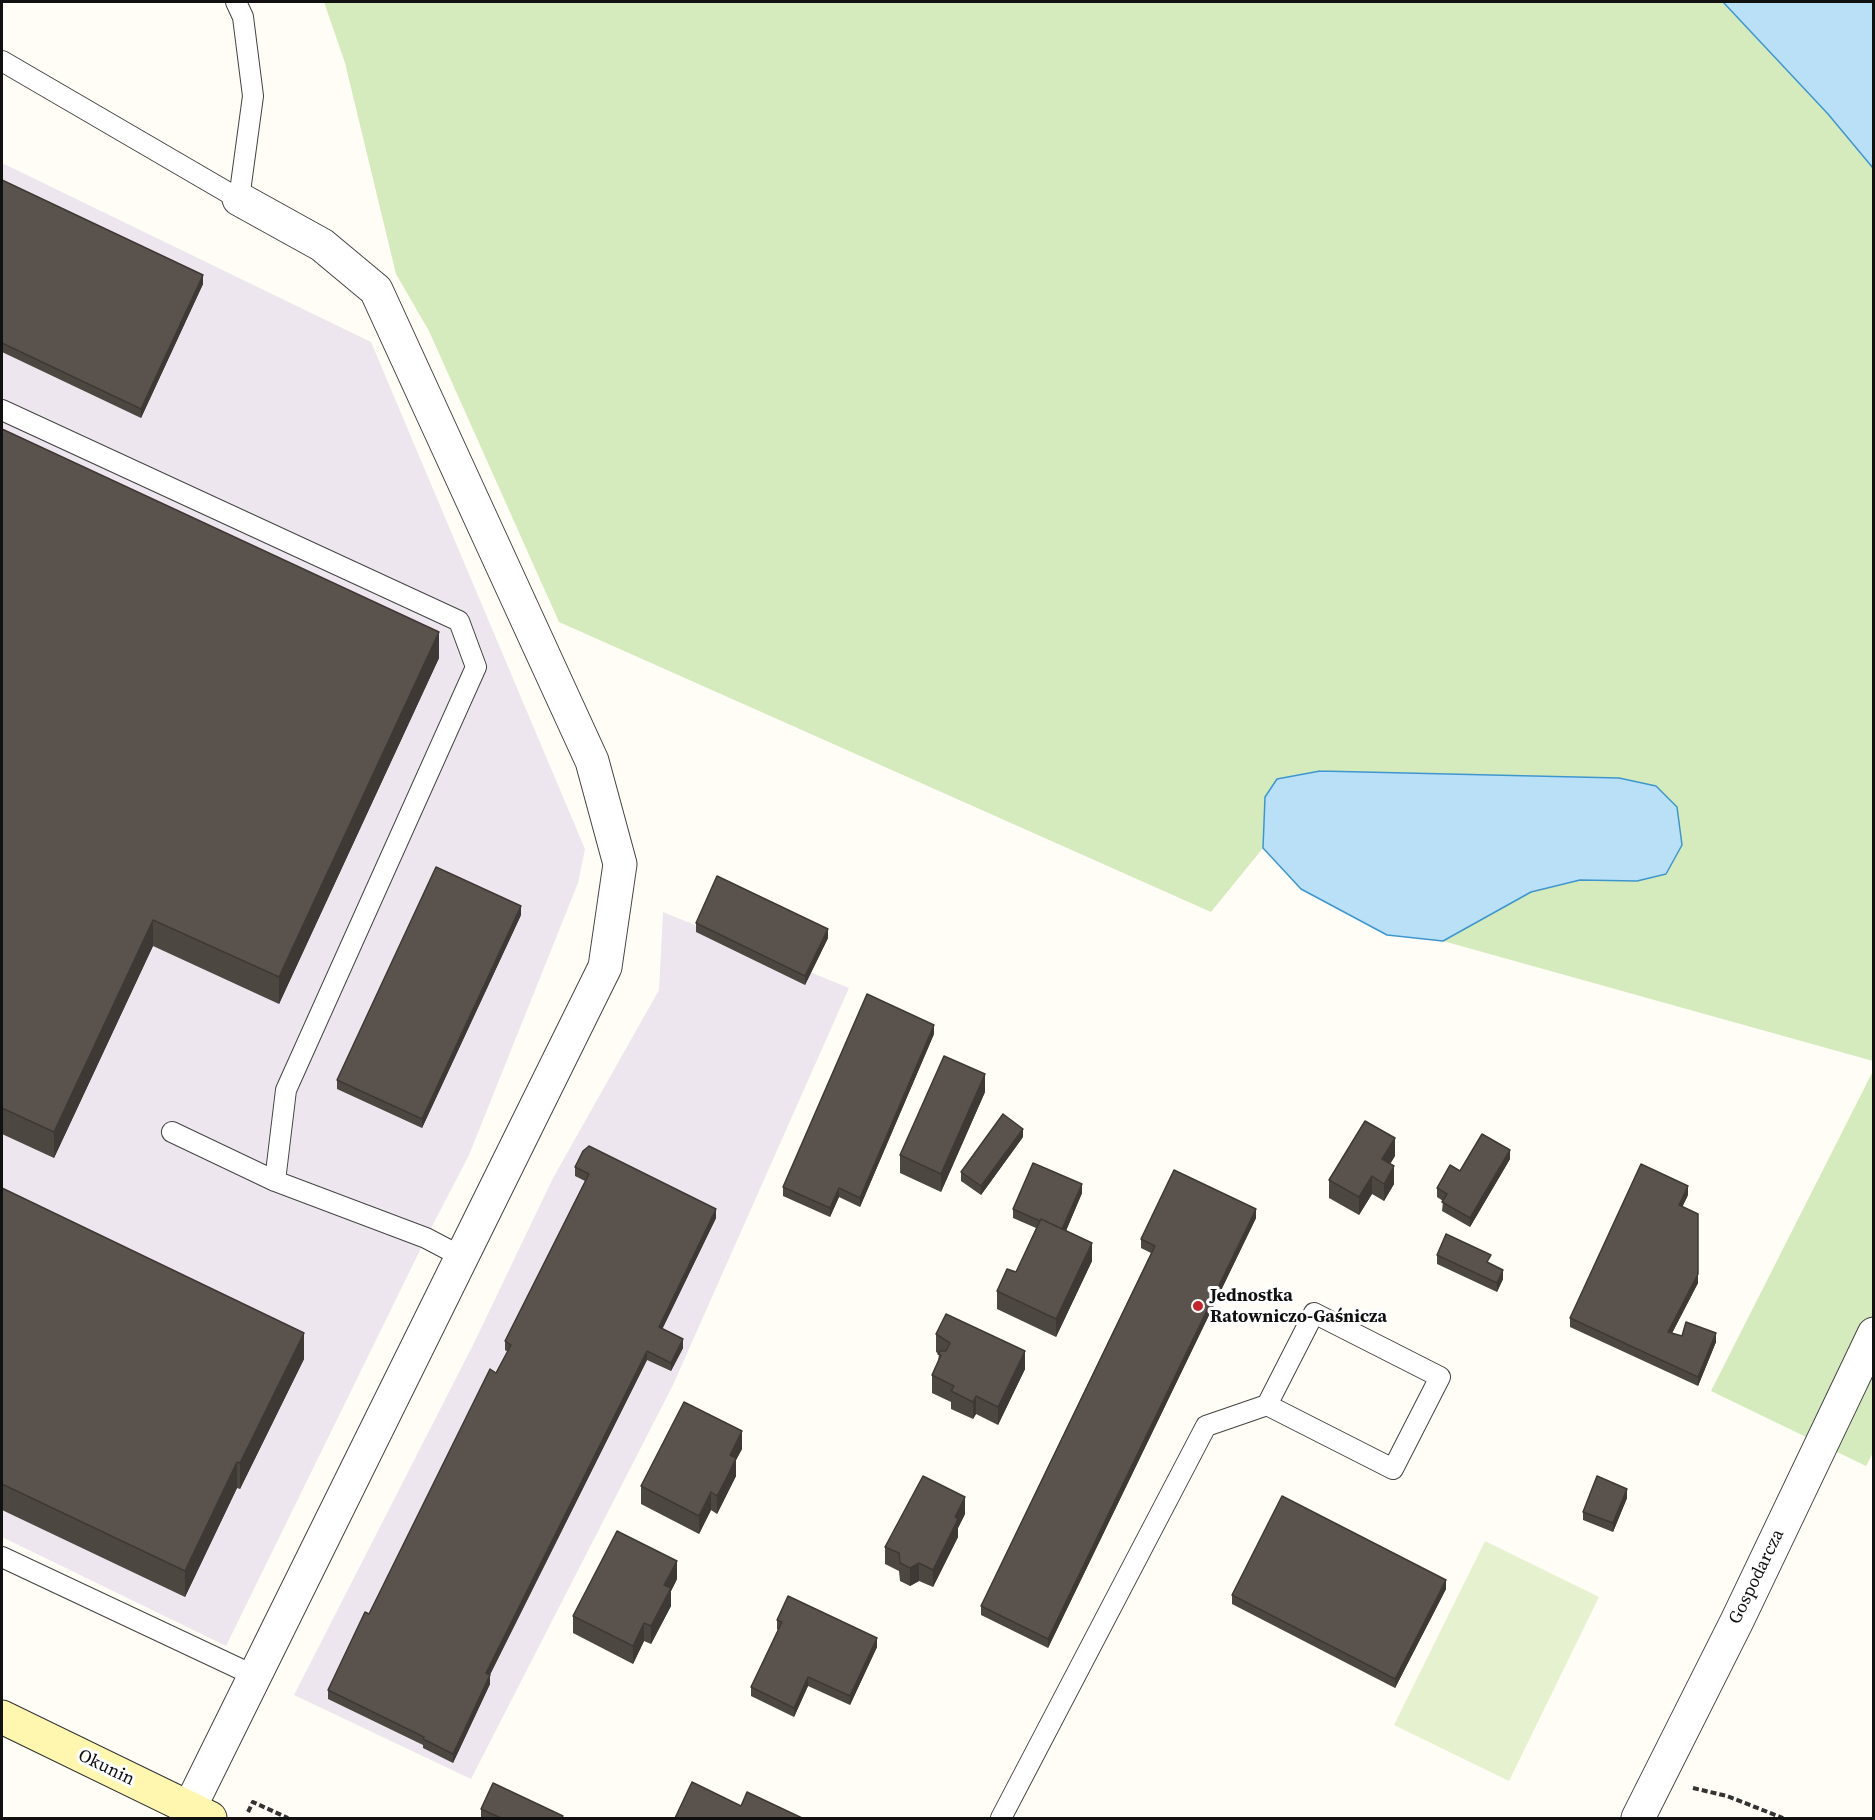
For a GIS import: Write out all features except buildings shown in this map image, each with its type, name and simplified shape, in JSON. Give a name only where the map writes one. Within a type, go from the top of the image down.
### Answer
[{"type":"main road","name":"Okunin","points":[[2,1717],[200,1814]]},
{"type":"street","points":[[200,1814],[255,1676],[464,1258],[605,967],[620,864],[592,761],[376,290],[322,245],[239,199]]},
{"type":"street","name":"Gospodarcza","points":[[1638,1818],[1874,1334]]},
{"type":"lane","points":[[2,61],[239,199],[253,96],[243,17],[236,2]]},
{"type":"lane","points":[[2,410],[459,621],[477,667],[286,1090],[275,1181]]},
{"type":"lane","points":[[172,1132],[275,1181],[426,1238],[464,1258]]},
{"type":"lane","points":[[1001,1818],[1206,1426],[1267,1405],[1314,1313],[1440,1377],[1394,1469],[1267,1405]]},
{"type":"lane","points":[[2,1557],[255,1676]]},
{"type":"path","points":[[1657,1780],[1727,1796],[1783,1818]]},
{"type":"path","points":[[245,1818],[253,1802],[288,1818]]},
{"type":"shaded area","points":[[2,163],[371,342],[585,849],[578,883],[469,1155],[226,1646],[2,1537]]},
{"type":"shaded area","points":[[663,912],[849,988],[673,1385],[471,1779],[294,1695],[474,1343],[553,1178],[659,990]]},
{"type":"green space","points":[[324,2],[1723,2],[1828,114],[1873,168],[1873,1061],[1443,941],[1531,892],[1580,880],[1637,881],[1682,845],[1677,807],[1656,786],[1619,778],[1320,771],[1277,779],[1265,797],[1263,848],[1211,912],[559,622],[429,331],[396,274],[345,63]]},
{"type":"green space","points":[[1873,1071],[1874,1451],[1866,1466],[1711,1391]]},
{"type":"green space","points":[[1485,1541],[1599,1597],[1509,1781],[1394,1725]]},
{"type":"water","points":[[1723,2],[1873,2],[1873,168],[1828,114]]},
{"type":"water","points":[[1320,771],[1619,778],[1656,786],[1677,807],[1682,845],[1666,874],[1637,881],[1580,880],[1531,892],[1443,941],[1387,935],[1301,889],[1263,848],[1265,797],[1277,779]]},
{"type":"place","name":"Jednostka Ratowniczo-Gaśnicza","points":[[1198,1306]]}]
